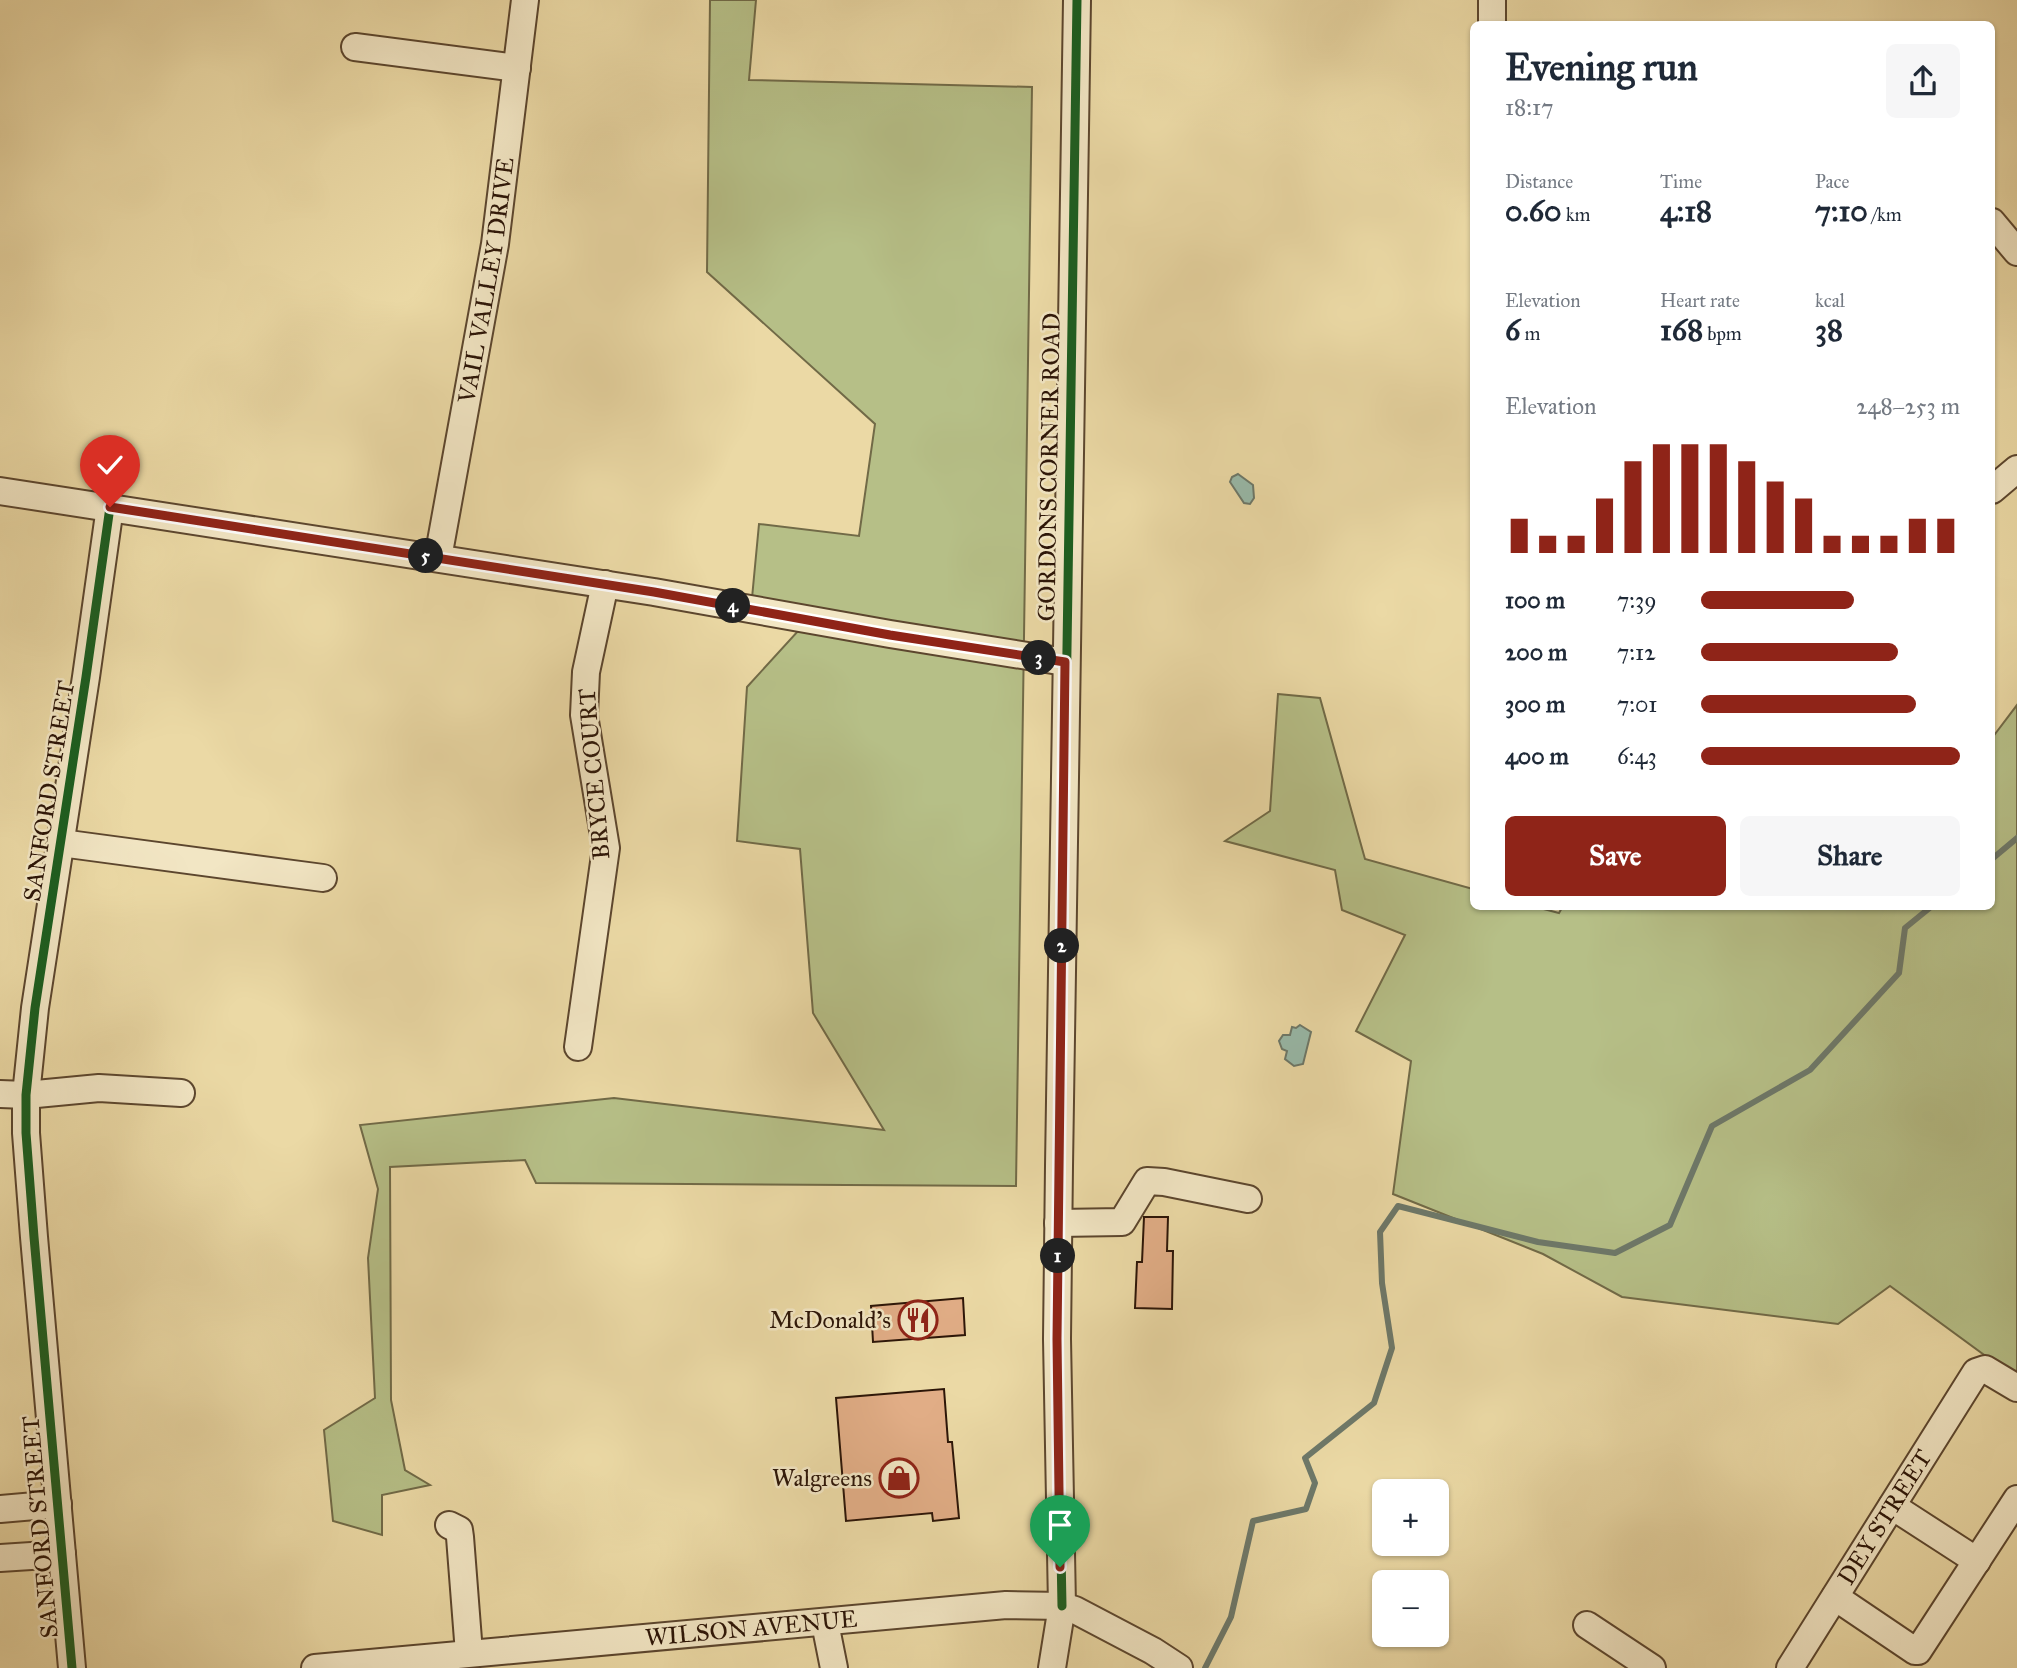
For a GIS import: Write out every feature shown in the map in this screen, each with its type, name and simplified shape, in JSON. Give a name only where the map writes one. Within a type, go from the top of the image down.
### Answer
[{"type":"street","name":"VAIL VALLEY DRIVE","points":[[438,558],[495,244],[525,0]]},
{"type":"street","name":"GORDONS CORNER ROAD","points":[[1052,1668],[1062,1606],[1057,1339],[1058,1223],[1077,0]]},
{"type":"street","points":[[1492,0],[1492,21]]},
{"type":"street","points":[[355,47],[517,68]]},
{"type":"street","points":[[1995,226],[2017,252]]},
{"type":"street","points":[[1995,488],[2017,469]]},
{"type":"street","points":[[0,491],[605,584],[890,635],[1065,662]]},
{"type":"street","name":"SANFORD STREET","points":[[72,1668],[33,1224],[26,1095],[35,1008],[110,507]]},
{"type":"street","name":"BRYCE COURT","points":[[578,1047],[606,848],[584,715],[586,672],[605,584]]},
{"type":"street","points":[[61,843],[323,878]]},
{"type":"street","points":[[0,1094],[26,1095],[100,1088],[181,1093]]},
{"type":"street","points":[[1058,1223],[1122,1222],[1147,1181],[1248,1199]]},
{"type":"street","name":"DEY STREET","points":[[1790,1668],[1976,1372],[1985,1369],[2017,1388]]},
{"type":"street","points":[[1835,1597],[1918,1651],[2017,1499]]},
{"type":"street","points":[[0,1509],[58,1504]]},
{"type":"street","points":[[1892,1506],[1977,1561]]},
{"type":"street","points":[[449,1525],[458,1530],[460,1537],[469,1653]]},
{"type":"street","points":[[0,1558],[62,1554]]},
{"type":"street","name":"WILSON AVENUE","points":[[316,1668],[1006,1605],[1062,1606]]},
{"type":"street","points":[[1062,1606],[1142,1645],[1175,1665]]},
{"type":"street","points":[[825,1623],[834,1668]]},
{"type":"street","points":[[1587,1625],[1652,1668]]},
{"type":"green space","points":[[710,0],[756,0],[749,80],[1032,87],[1016,1186],[536,1183],[525,1160],[390,1167],[391,1400],[405,1470],[430,1485],[382,1495],[382,1535],[333,1521],[324,1430],[375,1398],[368,1258],[378,1189],[360,1125],[614,1098],[884,1130],[813,1013],[800,849],[737,841],[747,687],[810,618],[752,598],[759,524],[859,536],[875,424],[707,272]]},
{"type":"green space","points":[[1278,694],[1320,698],[1365,859],[1470,888],[1470,910],[1548,910],[1559,913],[1561,910],[1995,910],[1995,734],[2017,705],[2017,1379],[1890,1286],[1838,1324],[1622,1297],[1543,1254],[1393,1194],[1411,1061],[1356,1031],[1405,935],[1342,910],[1335,870],[1225,841],[1270,811]]},
{"type":"shaded area","points":[[1238,474],[1253,485],[1254,498],[1250,504],[1244,503],[1230,482],[1232,477]]},
{"type":"shaded area","points":[[1300,1025],[1311,1032],[1303,1064],[1294,1066],[1285,1059],[1287,1051],[1282,1049],[1279,1041],[1283,1035],[1290,1035],[1292,1027]]},
{"type":"building","points":[[1144,1217],[1168,1217],[1167,1251],[1173,1251],[1172,1309],[1135,1308],[1137,1262],[1142,1262]]},
{"type":"building","name":"McDonald's","points":[[963,1298],[965,1335],[873,1342],[871,1306]]},
{"type":"building","name":"Walgreens","points":[[944,1389],[948,1442],[952,1442],[959,1518],[933,1521],[932,1513],[846,1521],[836,1398]]},
{"type":"waterway","points":[[1995,856],[2017,838]]},
{"type":"waterway","points":[[1205,1668],[1231,1617],[1253,1521],[1306,1509],[1315,1483],[1305,1458],[1374,1403],[1392,1348],[1382,1283],[1380,1232],[1398,1206],[1538,1242],[1615,1253],[1670,1225],[1712,1126],[1810,1070],[1899,973],[1905,928],[1927,910]]},
{"type":"cycle path","points":[[1062,1606],[1057,1339],[1077,0]]},
{"type":"cycle path","points":[[72,1668],[34,1237],[26,1133],[26,1095],[35,1008],[110,507]]},
{"type":"place","name":"McDonald's","points":[[918,1320]]},
{"type":"place","name":"Walgreens","points":[[899,1478]]},
{"type":"route","points":[[110,507],[654,592],[890,635],[1065,662],[1057,1339],[1060,1567]]}]
